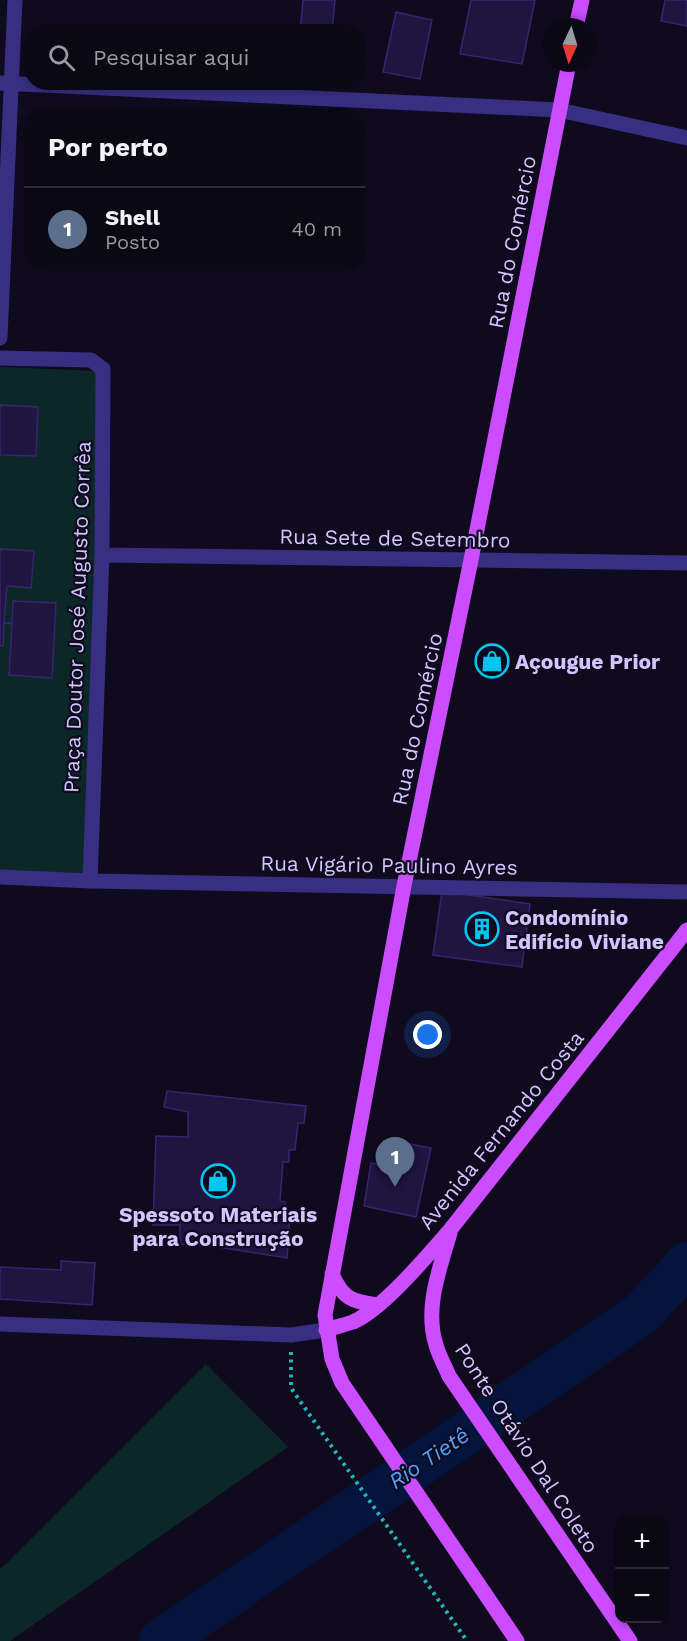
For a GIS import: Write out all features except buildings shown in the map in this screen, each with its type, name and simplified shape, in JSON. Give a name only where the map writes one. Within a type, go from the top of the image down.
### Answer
[{"type":"main road","points":[[578,18],[582,0]]},
{"type":"main road","name":"Rua do Comércio","points":[[517,1641],[342,1383],[332,1359],[325,1315],[404,886],[567,72]]},
{"type":"main road","name":"Avenida Fernando Costa","points":[[326,1330],[354,1322],[377,1305],[420,1264],[450,1230],[687,930]]},
{"type":"main road","name":"Ponte Otávio Dal Coleto","points":[[450,1230],[434,1294],[431,1316],[435,1344],[449,1376],[627,1638]]},
{"type":"main road","points":[[332,1274],[338,1288],[346,1298],[377,1305]]},
{"type":"street","points":[[0,338],[6,83],[15,0]]},
{"type":"street","points":[[6,83],[24,84]]},
{"type":"street","points":[[149,90],[559,110],[687,138]]},
{"type":"street","name":"Praça Doutor José Augusto Corrêa","points":[[0,358],[91,360],[103,369],[102,555],[90,881]]},
{"type":"street","name":"Rua Sete de Setembro","points":[[102,555],[687,563]]},
{"type":"street","points":[[0,877],[90,881]]},
{"type":"street","name":"Rua Vigário Paulino Ayres","points":[[90,881],[687,892]]},
{"type":"street","points":[[0,1324],[291,1335],[326,1330]]},
{"type":"path","points":[[291,1335],[291,1388],[467,1641]]},
{"type":"green space","points":[[0,367],[100,371],[87,874],[0,871]]},
{"type":"green space","points":[[206,1364],[288,1447],[10,1641],[0,1641],[0,1568]]},
{"type":"waterway","name":"Rio Tietê","points":[[161,1641],[641,1314],[687,1264]]},
{"type":"place","name":"Açougue Prior","points":[[492,661]]},
{"type":"place","name":"Condomínio Edifício Viviane","points":[[482,929]]},
{"type":"place","name":"Spessoto Materiais para Construção","points":[[218,1181]]},
{"type":"place","name":"Shell","points":[[395,1187]]}]
